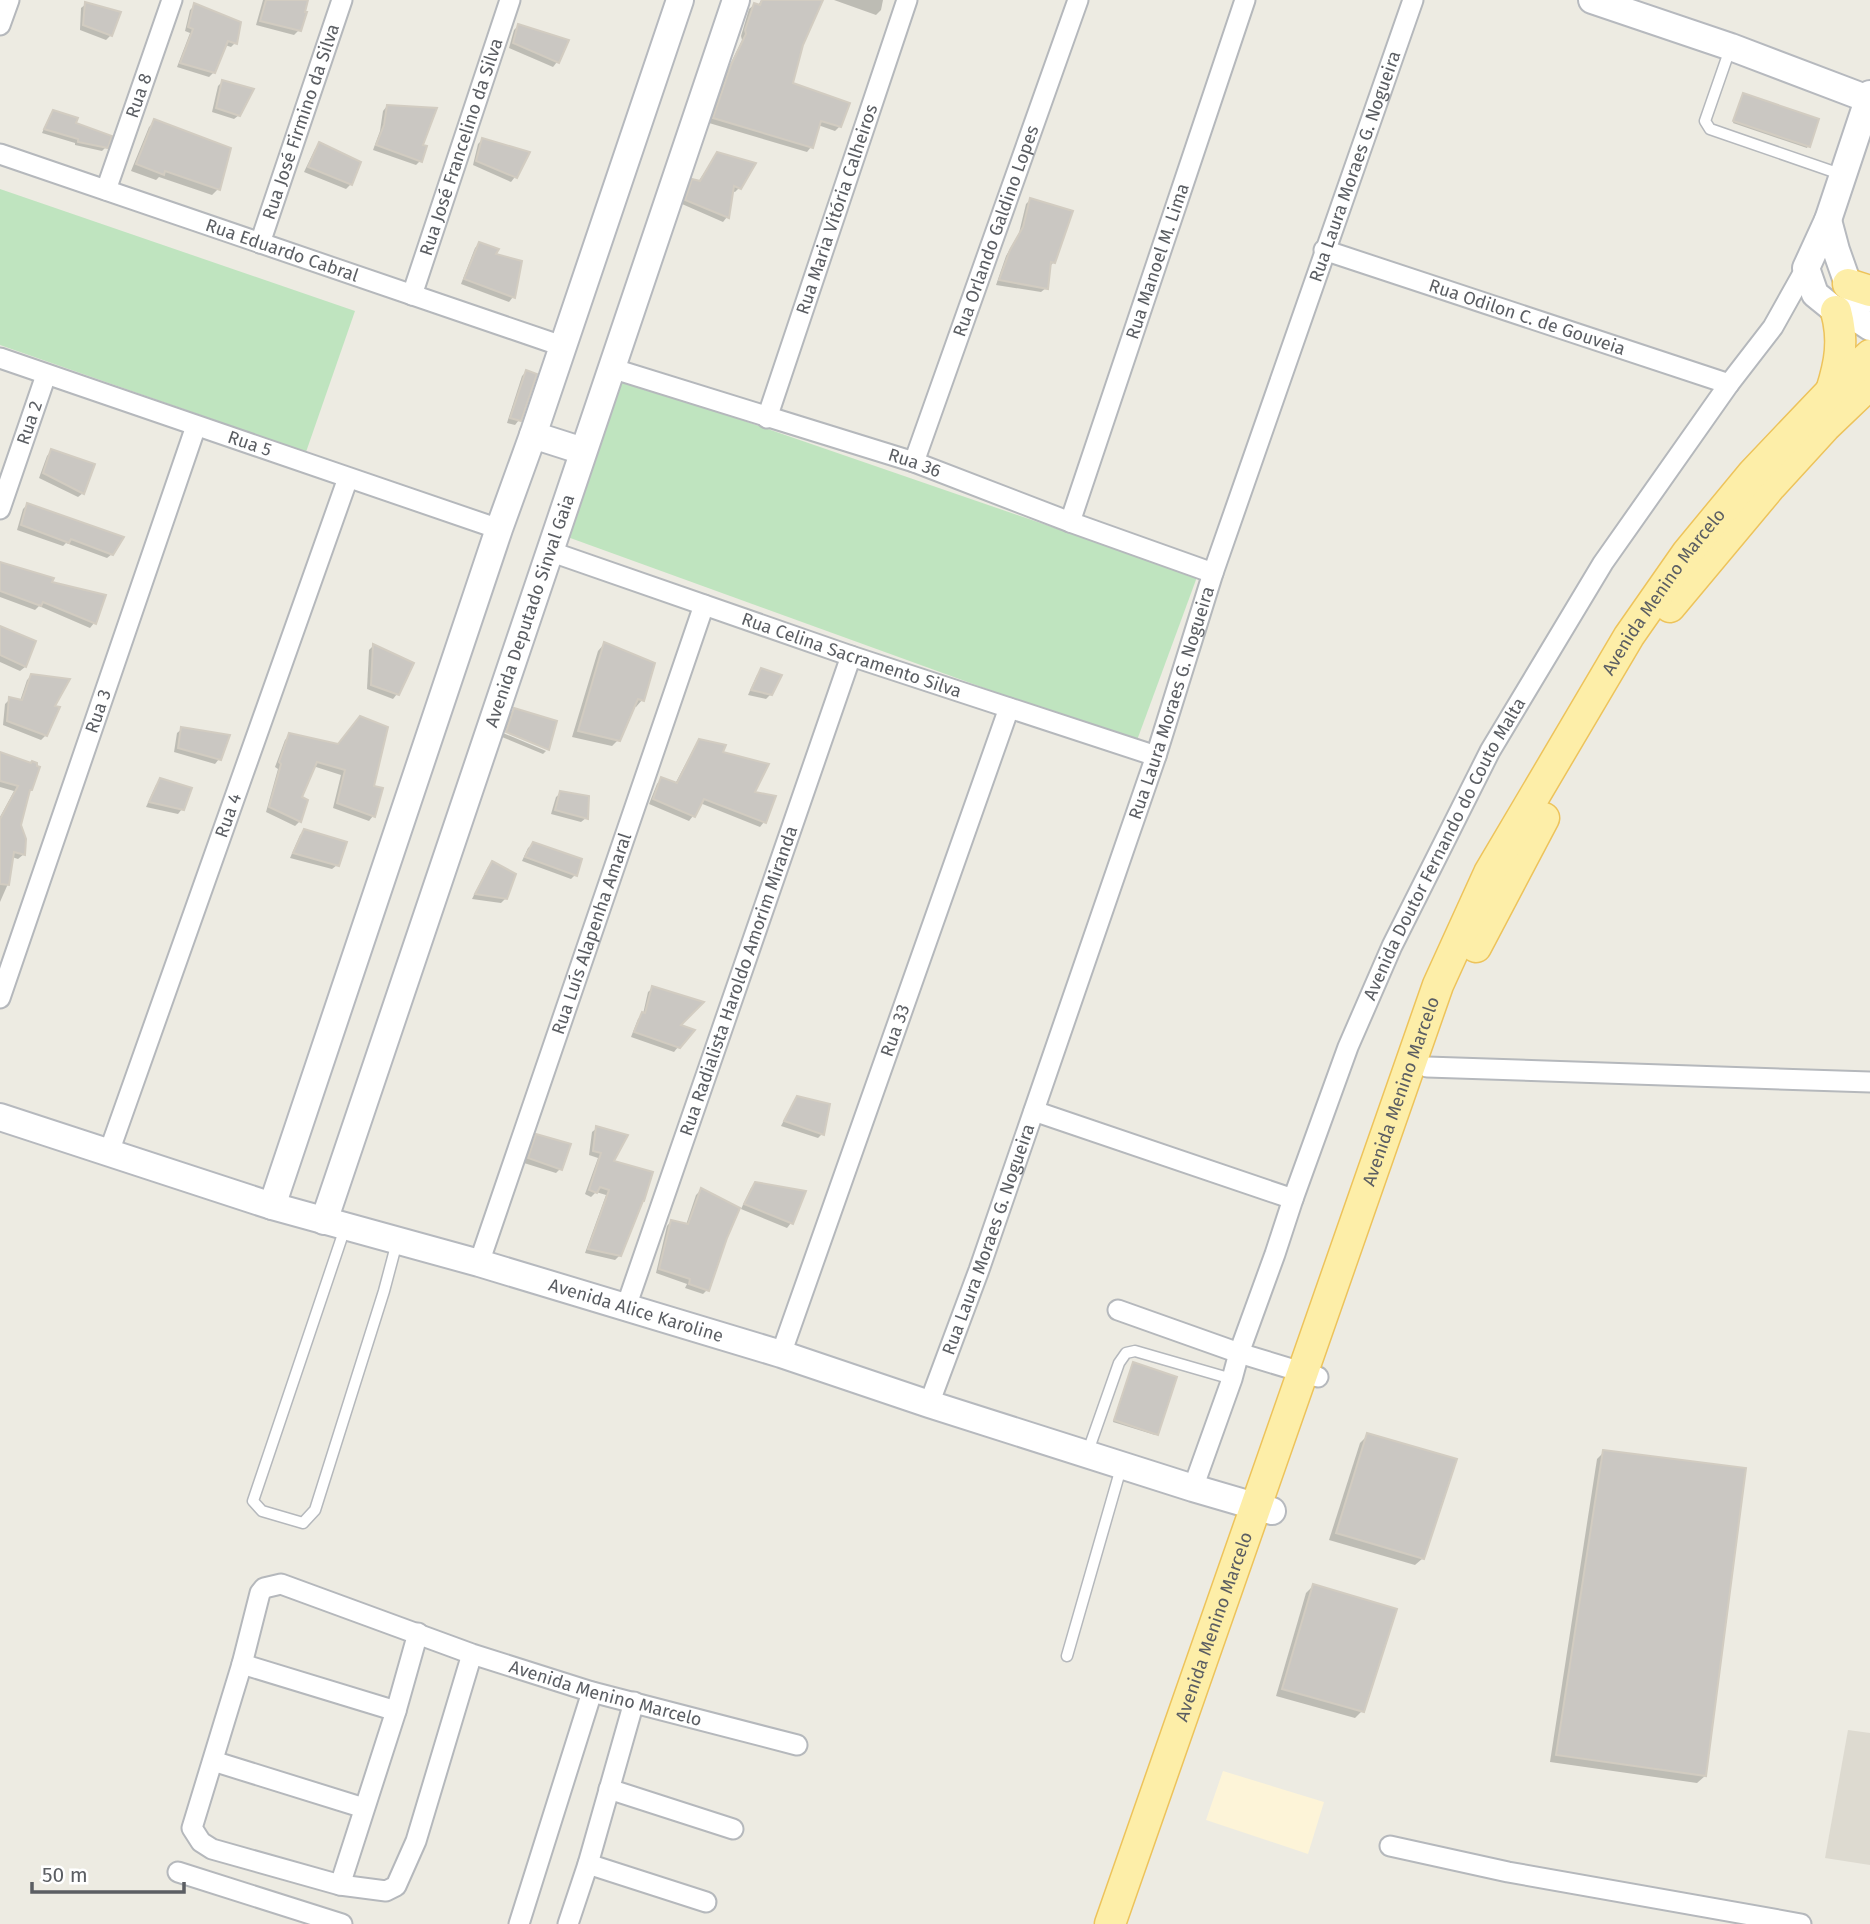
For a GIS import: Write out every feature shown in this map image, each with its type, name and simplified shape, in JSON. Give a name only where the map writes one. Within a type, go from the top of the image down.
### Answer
[{"type":"main road","points":[[1831,391],[1838,370],[1841,330],[1836,311]]},
{"type":"main road","name":"Avenida Menino Marcelo","points":[[1130,1924],[1438,985],[1489,873],[1629,636],[1687,552],[1753,473],[1831,391],[1870,355]]},
{"type":"main road","name":"Avenida Menino Marcelo","points":[[1310,1374],[1472,954],[1554,798],[1662,618],[1771,486],[1825,427],[1870,384]]},
{"type":"main road","name":"Avenida Menino Marcelo","points":[[1110,1924],[1264,1509]]},
{"type":"street","points":[[0,25],[9,0]]},
{"type":"street","name":"Rua 8","points":[[106,190],[172,0]]},
{"type":"street","name":"Rua José Firmino da Silva","points":[[260,243],[342,0]]},
{"type":"street","name":"Rua José Francelino da Silva","points":[[412,295],[510,0]]},
{"type":"street","points":[[272,1206],[680,0]]},
{"type":"street","name":"Avenida Deputado Sinval Gaia","points":[[335,1224],[549,551],[736,0]]},
{"type":"street","name":"Rua Maria Vitória Calheiros","points":[[766,418],[907,0]]},
{"type":"street","name":"Rua Orlando Galdino Lopes","points":[[914,462],[1078,0]]},
{"type":"street","name":"Rua Manoel M. Lima","points":[[1070,522],[1245,0]]},
{"type":"street","name":"Rua Laura Moraes G. Nogueira","points":[[929,1404],[1034,1111],[1156,756],[1213,573],[1413,0]]},
{"type":"street","points":[[1592,0],[1869,97]]},
{"type":"street","name":"Avenida Doutor Fernando do Couto Malta","points":[[1193,1488],[1348,1047],[1392,946],[1490,751],[1603,563],[1729,384],[1773,327],[1807,268],[1828,220],[1869,97]]},
{"type":"street","name":"Rua Eduardo Cabral","points":[[0,154],[562,346]]},
{"type":"street","points":[[1828,220],[1836,250],[1870,310]]},
{"type":"street","name":"Rua Odilon C. de Gouveia","points":[[1325,250],[1729,384]]},
{"type":"street","points":[[1807,268],[1815,294],[1836,311],[1852,315],[1870,327]]},
{"type":"street","name":"Rua 5","points":[[0,358],[499,529]]},
{"type":"street","name":"Rua 36","points":[[611,368],[914,462],[1213,573]]},
{"type":"street","name":"Rua 2","points":[[0,509],[46,375]]},
{"type":"street","name":"Rua 3","points":[[0,998],[196,426]]},
{"type":"street","points":[[533,435],[583,451]]},
{"type":"street","name":"Rua 4","points":[[109,1152],[348,478]]},
{"type":"street","name":"Rua Celina Sacramento Silva","points":[[549,551],[851,656],[1156,756]]},
{"type":"street","name":"Rua Luís Alapenha Amaral","points":[[479,1263],[704,605]]},
{"type":"street","name":"Rua Radialista Haroldo Amorim Miranda","points":[[626,1307],[851,656]]},
{"type":"street","name":"Rua 33","points":[[781,1354],[1009,708]]},
{"type":"street","points":[[1427,1066],[1870,1082]]},
{"type":"street","points":[[1034,1111],[1293,1199]]},
{"type":"street","name":"Avenida Alice Karoline","points":[[0,1117],[272,1206],[479,1263],[781,1354],[1121,1466],[1264,1509]]},
{"type":"street","points":[[1118,1310],[1239,1353],[1310,1374]]},
{"type":"street","name":"Avenida Menino Marcelo","points":[[242,1664],[260,1593],[264,1588],[281,1584],[472,1654],[592,1692],[797,1745]]},
{"type":"street","points":[[340,1885],[418,1633]]},
{"type":"street","points":[[396,1711],[242,1664],[192,1828],[201,1842],[212,1849],[340,1885],[386,1891],[396,1886],[416,1841],[472,1654]]},
{"type":"street","points":[[519,1924],[592,1692]]},
{"type":"street","points":[[568,1924],[634,1702]]},
{"type":"street","points":[[213,1761],[364,1808]]},
{"type":"street","points":[[609,1789],[733,1829]]},
{"type":"street","points":[[1390,1846],[1508,1872],[1801,1924]]},
{"type":"street","points":[[588,1864],[706,1902]]},
{"type":"street","points":[[178,1872],[342,1924]]},
{"type":"lane","points":[[1731,47],[1705,121],[1710,129],[1843,176]]},
{"type":"lane","points":[[335,1224],[253,1501],[262,1511],[303,1523],[315,1510],[384,1291],[397,1241]]},
{"type":"lane","points":[[1087,1454],[1119,1363],[1126,1353],[1135,1351],[1232,1379]]},
{"type":"lane","points":[[1067,1656],[1121,1466]]},
{"type":"shaded area","points":[[1848,1730],[1870,1733],[1870,1865],[1825,1858]]},
{"type":"shaded area","points":[[1223,1771],[1324,1802],[1308,1854],[1206,1820]]},
{"type":"green space","points":[[0,189],[355,311],[306,452],[0,345]]},
{"type":"green space","points":[[620,378],[1197,577],[1136,743],[562,535]]},
{"type":"building","points":[[266,0],[308,0],[301,31],[260,21]]},
{"type":"building","points":[[762,0],[823,0],[803,45],[793,83],[850,103],[841,127],[821,121],[813,148],[713,118],[731,65],[746,34],[754,3],[760,5]]},
{"type":"building","points":[[85,2],[121,12],[112,36],[83,25]]},
{"type":"building","points":[[194,3],[241,22],[237,44],[228,41],[215,73],[180,63],[193,29],[188,27]]},
{"type":"building","points":[[518,24],[569,40],[559,63],[513,43]]},
{"type":"building","points":[[222,80],[254,89],[240,116],[216,108]]},
{"type":"building","points":[[1743,93],[1819,119],[1810,147],[1733,121]]},
{"type":"building","points":[[387,105],[437,108],[423,145],[427,146],[422,162],[376,145],[384,125]]},
{"type":"building","points":[[53,110],[78,118],[76,123],[112,136],[108,148],[78,142],[78,139],[44,129]]},
{"type":"building","points":[[154,119],[231,148],[220,190],[165,171],[164,175],[136,164]]},
{"type":"building","points":[[482,138],[530,152],[517,178],[476,161]]},
{"type":"building","points":[[319,142],[361,162],[352,185],[308,167]]},
{"type":"building","points":[[717,152],[756,163],[741,189],[734,186],[729,218],[685,200],[692,179],[700,181]]},
{"type":"building","points":[[1030,198],[1073,211],[1055,263],[1051,262],[1048,289],[999,280],[1010,250],[1023,227]]},
{"type":"building","points":[[479,242],[499,249],[496,254],[522,261],[515,298],[464,279]]},
{"type":"building","points":[[526,370],[537,374],[521,421],[510,418]]},
{"type":"building","points":[[51,449],[95,464],[84,494],[43,473]]},
{"type":"building","points":[[27,503],[124,537],[113,555],[71,539],[69,543],[21,525]]},
{"type":"building","points":[[0,562],[54,578],[52,582],[106,595],[96,624],[43,602],[41,606],[0,591]]},
{"type":"building","points":[[0,626],[36,641],[26,667],[0,655]]},
{"type":"building","points":[[604,642],[655,663],[644,701],[638,699],[620,741],[578,731]]},
{"type":"building","points":[[373,644],[414,663],[399,695],[371,685]]},
{"type":"building","points":[[761,668],[782,675],[772,695],[751,690]]},
{"type":"building","points":[[31,674],[70,679],[55,706],[60,707],[47,736],[7,721],[9,697],[22,700]]},
{"type":"building","points":[[514,708],[557,721],[549,750],[506,732]]},
{"type":"building","points":[[360,716],[388,727],[374,786],[383,788],[375,817],[337,803],[345,770],[317,762],[302,797],[308,800],[301,822],[269,807],[289,733],[338,744]]},
{"type":"building","points":[[181,727],[230,735],[221,760],[178,748]]},
{"type":"building","points":[[699,739],[726,745],[723,752],[769,764],[755,792],[776,796],[766,823],[704,799],[695,817],[653,799],[661,777],[677,783]]},
{"type":"building","points":[[0,752],[31,763],[32,761],[40,767],[30,790],[21,825],[26,839],[25,855],[14,852],[9,885],[0,884],[0,819],[18,786],[0,781]]},
{"type":"building","points":[[160,778],[192,788],[184,810],[149,802]]},
{"type":"building","points":[[560,791],[589,796],[588,819],[555,810]]},
{"type":"building","points":[[304,829],[347,842],[339,866],[293,853]]},
{"type":"building","points":[[533,842],[582,859],[577,876],[525,857]]},
{"type":"building","points":[[492,861],[516,874],[507,899],[475,894]]},
{"type":"building","points":[[652,986],[704,1002],[681,1025],[695,1030],[680,1048],[634,1032],[642,1012],[645,1013]]},
{"type":"building","points":[[797,1096],[830,1104],[824,1135],[784,1121]]},
{"type":"building","points":[[596,1126],[628,1135],[614,1161],[653,1172],[621,1256],[588,1249],[609,1190],[600,1187],[597,1193],[589,1190],[601,1153],[593,1151]]},
{"type":"building","points":[[536,1134],[571,1144],[562,1170],[528,1158]]},
{"type":"building","points":[[755,1182],[806,1191],[793,1224],[744,1204]]},
{"type":"building","points":[[701,1188],[740,1208],[709,1291],[689,1284],[690,1279],[659,1269],[671,1220],[688,1224]]},
{"type":"building","points":[[1133,1362],[1177,1377],[1158,1435],[1114,1420]]},
{"type":"building","points":[[1367,1433],[1457,1459],[1424,1559],[1336,1533]]},
{"type":"building","points":[[1603,1450],[1746,1468],[1706,1776],[1556,1755]]},
{"type":"building","points":[[1313,1584],[1397,1609],[1364,1712],[1282,1689]]}]
